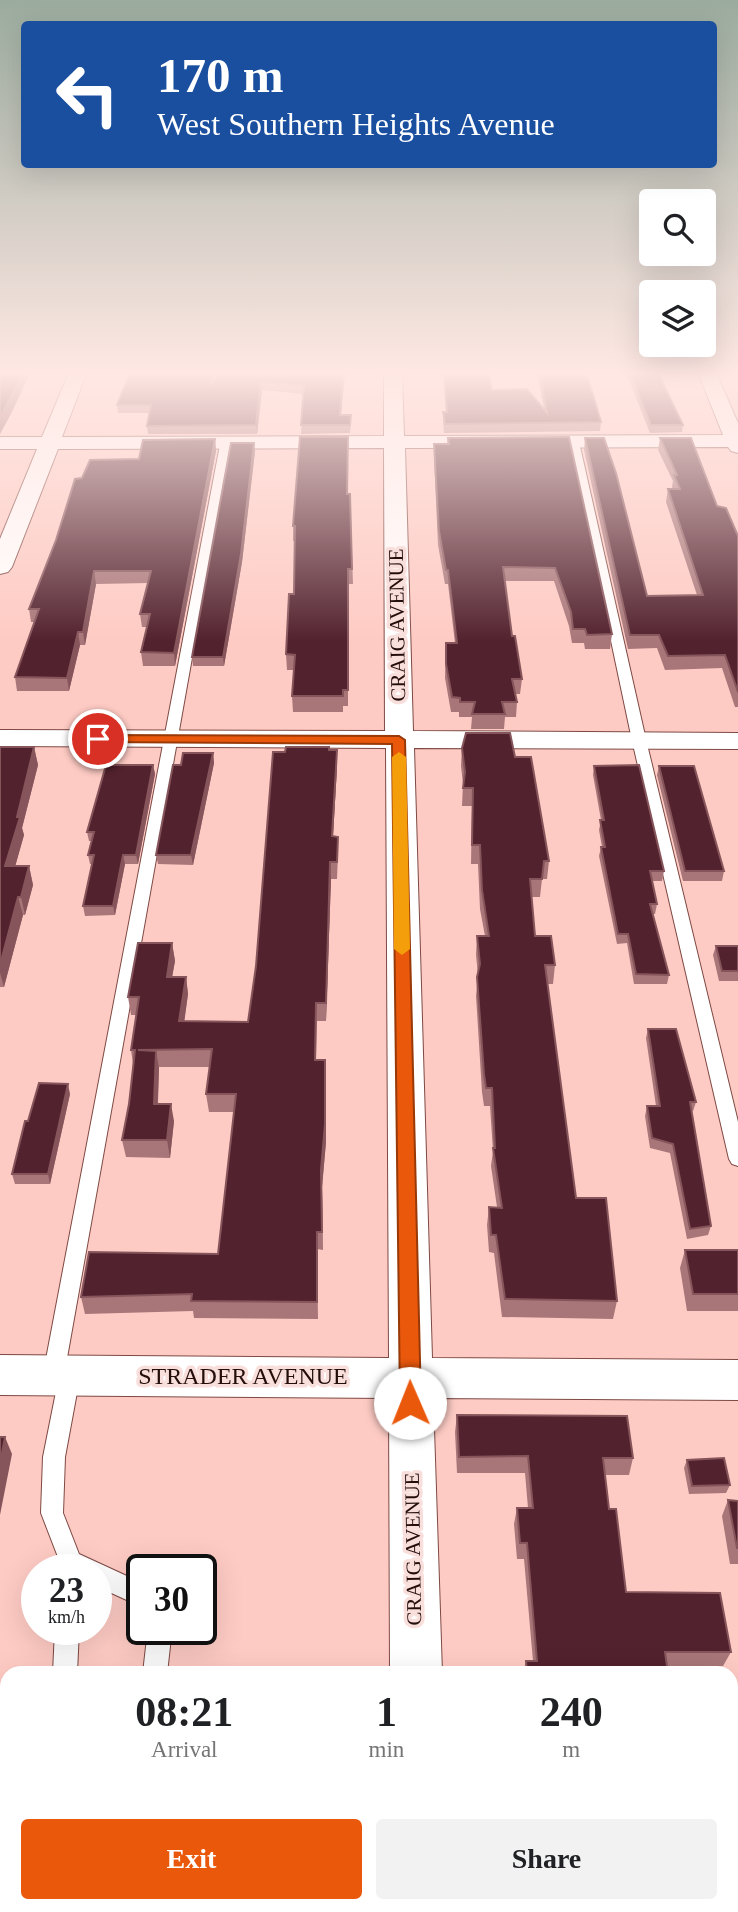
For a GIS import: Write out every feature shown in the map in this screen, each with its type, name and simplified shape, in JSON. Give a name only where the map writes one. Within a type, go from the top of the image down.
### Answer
[{"type":"street","points":[[0,567],[42,464]]},
{"type":"street","name":"CRAIG AVENUE","points":[[393,464],[416,1666]]},
{"type":"street","points":[[0,738],[738,741]]},
{"type":"street","name":"STRADER AVENUE","points":[[0,1375],[738,1380]]},
{"type":"lane","points":[[70,1554],[51,1513],[61,1375],[221,464]]},
{"type":"lane","points":[[579,464],[639,740],[738,1159]]},
{"type":"lane","points":[[65,1666],[66,1645]]},
{"type":"lane","points":[[156,1666],[158,1645]]},
{"type":"building","points":[[88,464],[210,464],[174,653],[141,652],[150,614],[140,614],[151,571],[94,571],[83,632],[78,632],[67,678],[15,677],[39,609],[29,609],[56,540],[75,479],[82,478]]},
{"type":"building","points":[[227,464],[252,464],[241,554],[223,657],[192,657]]},
{"type":"building","points":[[298,464],[348,464],[352,569],[348,569],[348,690],[343,690],[343,696],[292,696],[295,655],[286,654],[289,594],[294,594],[293,526]]},
{"type":"building","points":[[435,464],[575,464],[612,634],[587,635],[585,629],[573,629],[571,612],[555,568],[503,567],[512,636],[515,636],[522,679],[512,679],[517,702],[502,702],[505,714],[472,714],[475,702],[460,702],[460,698],[452,697],[446,664],[446,643],[457,643],[448,570],[439,531]]},
{"type":"building","points":[[591,464],[613,464],[647,596],[703,595],[668,489],[680,489],[672,464],[701,464],[717,506],[726,508],[738,536],[738,692],[725,655],[668,656],[659,635],[630,635]]},
{"type":"building","points":[[466,733],[510,733],[515,757],[531,757],[549,861],[544,861],[542,879],[530,879],[535,936],[551,936],[555,965],[545,965],[576,1198],[606,1198],[617,1301],[505,1299],[496,1235],[491,1235],[489,1207],[502,1208],[493,1148],[492,1088],[486,1088],[484,1074],[477,977],[480,964],[477,936],[489,936],[482,890],[480,845],[472,845],[473,788],[463,788],[465,772],[462,748]]},
{"type":"building","points":[[0,747],[34,747],[17,817],[20,817],[5,866],[29,866],[0,965]]},
{"type":"building","points":[[286,747],[329,747],[329,750],[337,750],[332,836],[338,837],[337,862],[330,862],[326,1003],[316,1003],[315,1060],[325,1060],[322,1232],[317,1232],[317,1302],[191,1301],[192,1294],[81,1297],[89,1252],[218,1254],[236,1094],[206,1094],[212,1049],[138,1050],[156,1051],[154,1104],[171,1104],[167,1140],[122,1140],[129,1104],[135,1050],[131,1050],[139,997],[128,997],[138,943],[172,943],[167,977],[186,977],[179,1021],[248,1022],[256,966],[273,752],[285,752]]},
{"type":"building","points":[[183,753],[213,753],[191,855],[156,855],[173,765],[181,765]]},
{"type":"building","points":[[106,765],[153,765],[136,855],[123,855],[113,906],[83,906],[94,855],[88,855],[94,832],[87,832]]},
{"type":"building","points":[[639,765],[664,871],[650,871],[657,904],[650,904],[669,975],[636,974],[628,934],[618,934],[601,847],[605,847],[600,820],[604,820],[594,766]]},
{"type":"building","points":[[659,766],[694,766],[724,871],[685,871]]},
{"type":"building","points":[[716,946],[738,946],[738,971],[722,971]]},
{"type":"building","points":[[648,1029],[676,1029],[696,1102],[690,1102],[711,1226],[690,1229],[673,1144],[652,1138],[647,1106],[660,1106]]},
{"type":"building","points":[[39,1083],[68,1084],[48,1174],[12,1174],[25,1121],[28,1121]]},
{"type":"building","points":[[685,1250],[738,1250],[738,1294],[693,1294]]},
{"type":"building","points":[[457,1415],[627,1416],[633,1458],[603,1458],[609,1509],[616,1509],[626,1592],[720,1593],[731,1652],[665,1652],[667,1666],[526,1666],[526,1661],[537,1661],[527,1543],[520,1543],[517,1508],[533,1508],[528,1456],[459,1457]]},
{"type":"building","points":[[0,1437],[5,1437],[0,1464]]},
{"type":"building","points":[[724,1458],[730,1485],[692,1486],[687,1460]]},
{"type":"building","points":[[728,1500],[738,1501],[738,1548],[737,1548]]},
{"type":"slow traffic","points":[[399,757],[402,949]]},
{"type":"route","points":[[98,739],[399,740],[410,1403]]}]
